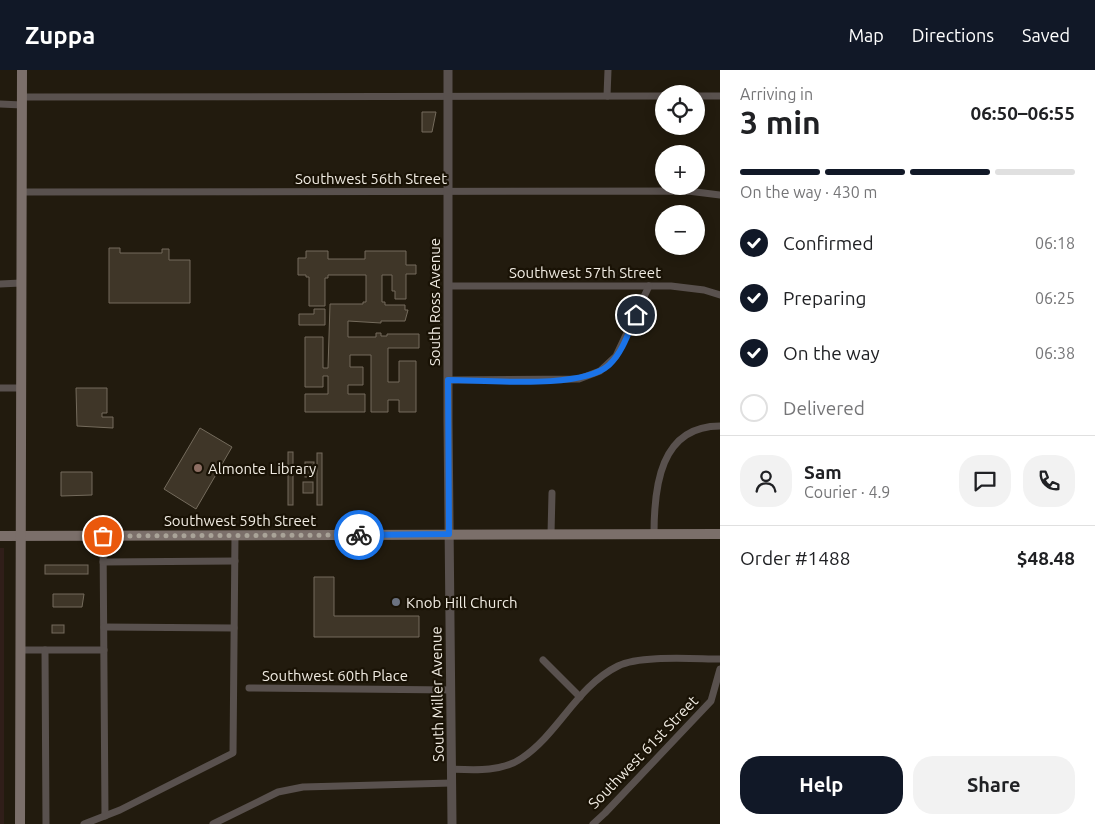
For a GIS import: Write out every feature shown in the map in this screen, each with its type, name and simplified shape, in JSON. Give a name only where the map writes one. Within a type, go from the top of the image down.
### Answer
[{"type":"main road","points":[[20,824],[22,70]]},
{"type":"main road","name":"Southwest 59th Street","points":[[0,536],[720,534]]},
{"type":"street","name":"South Ross Avenue","points":[[448,70],[449,534]]},
{"type":"street","points":[[607,96],[608,70]]},
{"type":"street","points":[[0,104],[22,101],[448,96],[655,96]]},
{"type":"street","points":[[705,96],[720,96]]},
{"type":"street","name":"Southwest 56th Street","points":[[22,192],[688,190],[720,194]]},
{"type":"street","points":[[0,284],[21,283]]},
{"type":"street","name":"Southwest 57th Street","points":[[448,286],[687,287],[720,295]]},
{"type":"street","points":[[448,380],[565,381],[590,376],[609,365],[616,356],[649,286]]},
{"type":"street","points":[[0,388],[21,388]]},
{"type":"street","points":[[654,534],[656,489],[661,472],[674,447],[691,430],[720,426]]},
{"type":"street","points":[[551,534],[552,493]]},
{"type":"street","name":"South Miller Avenue","points":[[449,534],[452,824]]},
{"type":"street","points":[[84,824],[233,753],[235,535]]},
{"type":"street","points":[[103,536],[104,816]]},
{"type":"street","points":[[104,562],[235,561]]},
{"type":"street","points":[[104,627],[234,628]]},
{"type":"street","points":[[20,650],[104,650]]},
{"type":"street","points":[[45,650],[46,824]]},
{"type":"street","points":[[452,769],[483,770],[521,759],[538,745],[594,682],[618,666],[632,661],[720,659]]},
{"type":"street","points":[[544,660],[580,697]]},
{"type":"street","name":"Southwest 61st Street","points":[[593,824],[606,813],[711,701],[720,669]]},
{"type":"street","name":"Southwest 60th Place","points":[[249,688],[451,690]]},
{"type":"street","points":[[213,824],[278,792],[303,786],[452,783]]},
{"type":"shaded area","points":[[0,548],[4,548],[4,824],[0,824]]},
{"type":"building","points":[[422,112],[436,112],[432,132],[422,132]]},
{"type":"building","points":[[109,248],[120,248],[120,253],[162,253],[162,249],[169,249],[169,260],[190,260],[190,303],[109,303]]},
{"type":"building","points":[[306,251],[328,251],[328,259],[365,259],[365,251],[406,251],[406,265],[416,265],[416,274],[406,274],[406,299],[395,299],[395,291],[392,291],[392,275],[382,275],[382,302],[385,302],[385,305],[405,305],[405,310],[408,310],[405,321],[381,321],[381,323],[348,321],[348,337],[376,337],[376,333],[381,333],[381,336],[387,336],[387,334],[419,334],[419,348],[388,348],[388,382],[399,382],[399,361],[416,361],[416,412],[399,412],[399,400],[388,400],[388,412],[371,412],[371,355],[350,355],[350,367],[363,367],[363,385],[348,385],[348,394],[365,394],[365,412],[305,412],[305,394],[328,394],[328,376],[323,376],[323,387],[305,387],[305,337],[323,337],[323,368],[328,368],[330,304],[363,304],[363,302],[366,302],[366,275],[328,275],[328,278],[325,278],[325,306],[309,306],[309,277],[298,275],[298,258],[306,258]]},
{"type":"building","points":[[314,309],[325,309],[325,325],[299,325],[299,314],[314,314]]},
{"type":"building","points":[[76,388],[107,388],[107,413],[102,413],[102,417],[113,417],[113,428],[77,426]]},
{"type":"building","name":"Almonte Library","points":[[200,428],[232,447],[196,509],[164,489]]},
{"type":"building","points":[[288,452],[293,452],[293,505],[288,505]]},
{"type":"building","points":[[317,453],[322,453],[322,505],[317,505]]},
{"type":"building","points":[[305,462],[314,462],[314,477],[305,477]]},
{"type":"building","points":[[61,472],[92,472],[92,495],[61,496]]},
{"type":"building","points":[[303,482],[313,482],[313,493],[303,493]]},
{"type":"building","points":[[45,565],[88,565],[88,574],[45,574]]},
{"type":"building","points":[[314,577],[334,577],[334,616],[419,616],[419,637],[314,637]]},
{"type":"building","points":[[53,594],[84,594],[82,607],[53,607]]},
{"type":"building","points":[[52,625],[64,625],[64,633],[52,633]]},
{"type":"way so far","points":[[103,536],[359,535]]},
{"type":"place","name":"Almonte Library","points":[[198,468]]},
{"type":"place","name":"Knob Hill Church","points":[[396,602]]},
{"type":"route","points":[[359,535],[449,534],[448,380],[565,381],[590,376],[609,365],[616,356],[636,315]]}]
